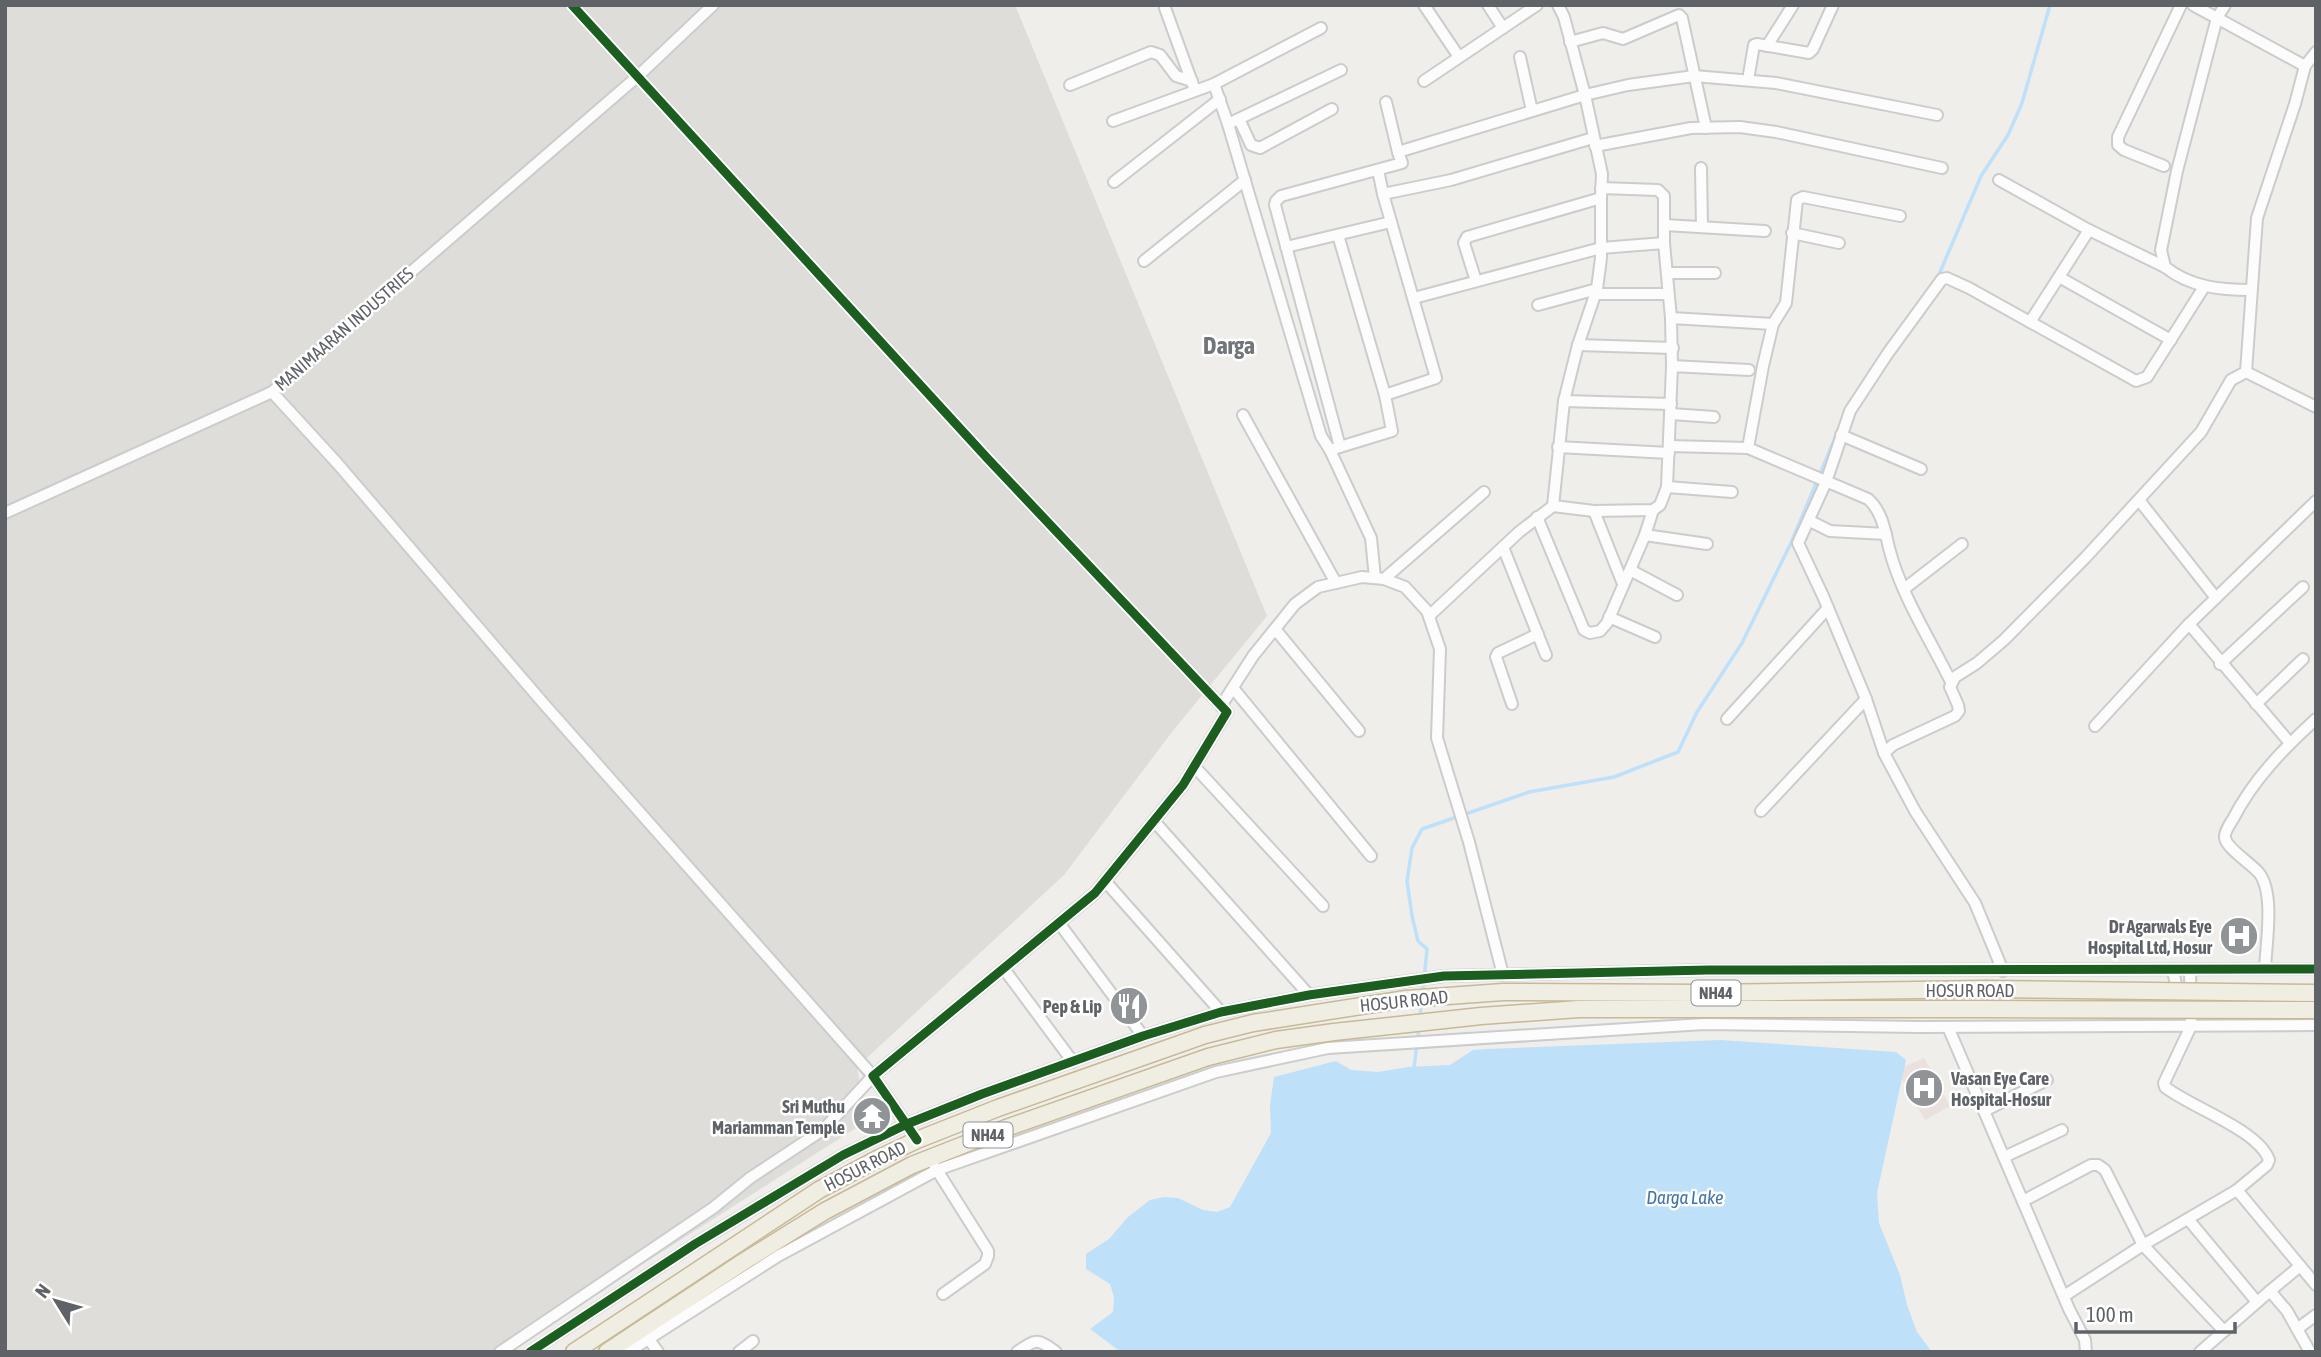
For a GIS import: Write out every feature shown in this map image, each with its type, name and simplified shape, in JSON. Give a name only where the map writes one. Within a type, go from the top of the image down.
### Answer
[{"type":"highway","name":"HOSUR ROAD","points":[[574,1352],[819,1190],[917,1140],[998,1108],[1205,1035],[1253,1023],[1406,999],[1503,992],[1701,993],[1986,989],[2316,993]]},
{"type":"highway","name":"HOSUR ROAD","points":[[607,1352],[825,1211],[912,1165],[933,1164],[1006,1128],[1208,1057],[1276,1040],[1410,1023],[1579,1009],[2316,1010]]},
{"type":"street","points":[[500,1352],[713,1208],[750,1178],[824,1129],[873,1076],[1095,893],[1183,785],[1227,712],[886,349],[572,5]]},
{"type":"street","name":"MANIMAARAN INDUSTRIES","points":[[5,513],[272,392],[638,76],[713,5]]},
{"type":"street","points":[[1424,5],[1459,57]]},
{"type":"street","points":[[1488,5],[1503,28]]},
{"type":"street","points":[[1424,81],[1537,5]]},
{"type":"street","points":[[1553,506],[1564,401],[1595,292],[1601,248],[1602,174],[1585,95],[1558,5]]},
{"type":"street","points":[[1767,46],[1793,5]]},
{"type":"street","points":[[1748,80],[1752,49],[1757,44],[1809,53],[1832,5]]},
{"type":"street","points":[[2164,166],[2124,150],[2118,145],[2118,137],[2181,5]]},
{"type":"street","points":[[2193,5],[2206,8],[2217,18],[2305,66]]},
{"type":"street","points":[[2165,267],[2161,250],[2176,171],[2217,18],[2225,5]]},
{"type":"street","points":[[1165,8],[1194,86]]},
{"type":"street","points":[[1570,41],[1603,33],[1623,39],[1679,16],[1682,18],[1706,128]]},
{"type":"street","points":[[1113,121],[1194,86],[1214,84],[1321,28]]},
{"type":"street","points":[[1070,85],[1151,52],[1160,55],[1176,76],[1194,86]]},
{"type":"street","points":[[2246,372],[2257,218],[2305,66],[2316,52]]},
{"type":"street","points":[[1520,57],[1532,111]]},
{"type":"street","points":[[1234,121],[1341,70]]},
{"type":"street","points":[[1398,152],[1585,95],[1628,85],[1694,76],[1806,88],[1937,115]]},
{"type":"street","points":[[1214,84],[1220,99],[1251,145],[1260,148],[1332,109]]},
{"type":"street","points":[[1114,182],[1220,99]]},
{"type":"street","points":[[1380,578],[1371,538],[1335,448],[1275,205],[1278,198],[1402,163],[1386,102]]},
{"type":"street","points":[[1234,121],[1245,180],[1321,436],[1335,448]]},
{"type":"street","points":[[1383,194],[1451,180],[1594,142],[1706,128],[1768,130],[1942,169]]},
{"type":"street","points":[[1701,168],[1702,228]]},
{"type":"street","points":[[1378,170],[1436,379],[1385,395]]},
{"type":"street","points":[[1144,261],[1245,180]]},
{"type":"street","points":[[1998,180],[2089,230],[2204,287],[2251,290]]},
{"type":"street","points":[[1429,616],[1503,547],[1553,506],[1594,511],[1653,510],[1660,505],[1667,487],[1673,348],[1662,192],[1601,193],[1466,237],[1464,243],[1476,281]]},
{"type":"street","points":[[1748,448],[1773,324],[1786,303],[1797,200],[1803,197],[1900,216]]},
{"type":"street","points":[[1286,247],[1391,222]]},
{"type":"street","points":[[1665,225],[1765,231]]},
{"type":"street","points":[[2030,322],[2089,230]]},
{"type":"street","points":[[1792,233],[1839,243]]},
{"type":"street","points":[[1335,448],[1392,431],[1385,395],[1338,235]]},
{"type":"street","points":[[1414,298],[1601,248],[1664,243]]},
{"type":"street","points":[[1667,273],[1715,274]]},
{"type":"street","points":[[2059,277],[2171,340]]},
{"type":"street","points":[[2003,971],[1975,903],[1916,811],[1884,753],[1866,699],[1798,543],[1810,522],[1855,403],[1942,279],[1947,278],[1969,288],[2136,381],[2147,377],[2204,287]]},
{"type":"street","points":[[1538,305],[1595,292],[1668,294]]},
{"type":"street","points":[[1671,318],[1773,324]]},
{"type":"street","points":[[1578,345],[1673,348]]},
{"type":"street","points":[[1672,366],[1749,370]]},
{"type":"street","points":[[2246,372],[2316,407]]},
{"type":"street","points":[[1951,682],[2004,640],[2139,500],[2207,423],[2231,380],[2246,372]]},
{"type":"street","points":[[272,392],[873,1076],[917,1140]]},
{"type":"street","points":[[1564,401],[1671,409],[1714,417]]},
{"type":"street","points":[[1243,415],[1336,583]]},
{"type":"street","points":[[1841,435],[1921,469]]},
{"type":"street","points":[[1558,447],[1669,450],[1748,448],[1868,499],[1876,505],[1895,569],[1951,682],[1950,687],[1959,711],[1955,716],[1893,745],[1884,753]]},
{"type":"street","points":[[1667,487],[1732,492]]},
{"type":"street","points":[[1380,578],[1484,492]]},
{"type":"street","points":[[2139,500],[2216,598]]},
{"type":"street","points":[[2095,726],[2189,624],[2316,501]]},
{"type":"street","points":[[1537,517],[1584,630],[1590,633],[1600,631],[1609,617],[1645,535],[1653,510]]},
{"type":"street","points":[[1594,511],[1623,584]]},
{"type":"street","points":[[1810,522],[1830,531],[1886,534]]},
{"type":"street","points":[[1645,535],[1707,544]]},
{"type":"street","points":[[1905,589],[1962,544]]},
{"type":"street","points":[[1503,547],[1546,655]]},
{"type":"street","points":[[1629,570],[1677,595]]},
{"type":"street","points":[[1221,706],[1295,604],[1318,586],[1362,577],[1380,578],[1405,587],[1429,616],[1440,649],[1437,738],[1469,842],[1503,975]]},
{"type":"street","points":[[2220,664],[2303,587]]},
{"type":"street","points":[[1727,719],[1828,608]]},
{"type":"street","points":[[1609,617],[1655,637]]},
{"type":"street","points":[[2189,624],[2220,664],[2290,743]]},
{"type":"street","points":[[1275,629],[1359,731]]},
{"type":"street","points":[[1512,704],[1496,657],[1498,653],[1538,634]]},
{"type":"street","points":[[2256,704],[2303,659]]},
{"type":"street","points":[[1233,688],[1371,856]]},
{"type":"street","points":[[1761,811],[1866,699]]},
{"type":"street","points":[[2265,969],[2269,900],[2262,876],[2225,838],[2239,807],[2261,775],[2316,719]]},
{"type":"street","points":[[1194,766],[1323,906]]},
{"type":"street","points":[[1154,821],[1296,977],[1309,995]]},
{"type":"street","points":[[1105,881],[1221,1012]]},
{"type":"street","points":[[1059,923],[1143,1036]]},
{"type":"street","points":[[1004,969],[1073,1062]]},
{"type":"street","points":[[2159,1026],[2177,1001],[2178,985],[2172,969]]},
{"type":"street","points":[[530,1352],[725,1226],[843,1155],[907,1124],[982,1094],[1143,1036],[1221,1012],[1309,995],[1444,976],[1708,970],[2316,969]]},
{"type":"street","points":[[2064,1296],[2143,1245],[2237,1190],[2267,1165],[2269,1160],[2266,1153],[2245,1134],[2165,1087],[2164,1083],[2191,1026],[2190,970]]},
{"type":"street","points":[[2218,970],[2211,983],[2210,999],[2218,1026]]},
{"type":"street","points":[[628,1352],[778,1256],[933,1164],[1216,1072],[1328,1048],[1704,1024],[1948,1027],[2316,1025]]},
{"type":"street","points":[[1948,1027],[2085,1340],[2086,1352]]},
{"type":"street","points":[[1984,1111],[2048,1080]]},
{"type":"street","points":[[2004,1157],[2062,1130]]},
{"type":"street","points":[[933,1164],[989,1256],[985,1264],[943,1294]]},
{"type":"street","points":[[2023,1201],[2091,1165],[2098,1165],[2105,1170],[2143,1245],[2224,1331]]},
{"type":"street","points":[[2237,1190],[2316,1285]]},
{"type":"street","points":[[713,1208],[725,1226]]},
{"type":"street","points":[[2188,1219],[2257,1302]]},
{"type":"street","points":[[2200,1352],[2301,1266]]},
{"type":"street","points":[[2270,1291],[2287,1311],[2310,1352]]},
{"type":"street","points":[[2297,1329],[2316,1315]]},
{"type":"street","points":[[648,1338],[658,1352]]},
{"type":"street","points":[[739,1352],[753,1341]]},
{"type":"street","points":[[1017,1352],[1035,1341],[1042,1341],[1056,1352]]},
{"type":"shaded area","points":[[5,5],[1015,5],[1267,616],[1172,732],[1064,875],[857,1067],[867,1121],[505,1352],[5,1352]]},
{"type":"shaded area","name":"Vasan Eye Care Hospital-Hosur","points":[[1924,1058],[1950,1106],[1925,1120],[1897,1070]]},
{"type":"water","name":"Darga Lake","points":[[1720,1040],[1896,1052],[1906,1060],[1877,1193],[1879,1223],[1900,1275],[1917,1332],[1932,1352],[1121,1352],[1090,1329],[1113,1312],[1114,1297],[1110,1284],[1086,1269],[1086,1254],[1109,1239],[1128,1217],[1150,1200],[1178,1198],[1203,1210],[1217,1212],[1230,1207],[1271,1133],[1270,1105],[1274,1077],[1336,1061],[1351,1070],[1378,1072],[1450,1065],[1473,1050]]},
{"type":"waterway","points":[[1938,277],[1981,176],[2008,135],[2022,103],[2050,5]]},
{"type":"waterway","points":[[1423,991],[1427,949],[1418,941],[1407,881],[1412,848],[1422,829],[1529,792],[1614,777],[1678,752],[1697,712],[1742,643],[1791,543],[1840,426]]},
{"type":"waterway","points":[[1420,1019],[1421,1003]]},
{"type":"waterway","points":[[1414,1068],[1419,1027]]},
{"type":"cycle path","points":[[572,5],[988,459],[1227,712],[1183,785],[1095,893],[873,1076],[917,1140]]},
{"type":"cycle path","points":[[530,1352],[695,1244],[843,1155],[907,1124],[982,1094],[1143,1036],[1221,1012],[1309,995],[1444,976],[1708,970],[2316,969]]},
{"type":"place","name":"Dr Agarwals Eye Hospital Ltd, Hosur","points":[[2239,936]]},
{"type":"place","name":"Pep & Lip","points":[[1129,1006]]},
{"type":"place","name":"Vasan Eye Care Hospital-Hosur","points":[[1924,1088]]},
{"type":"place","name":"Sri Muthu Mariamman Temple","points":[[872,1116]]},
{"type":"district","name":"Darga","points":[[1229,345]]}]
